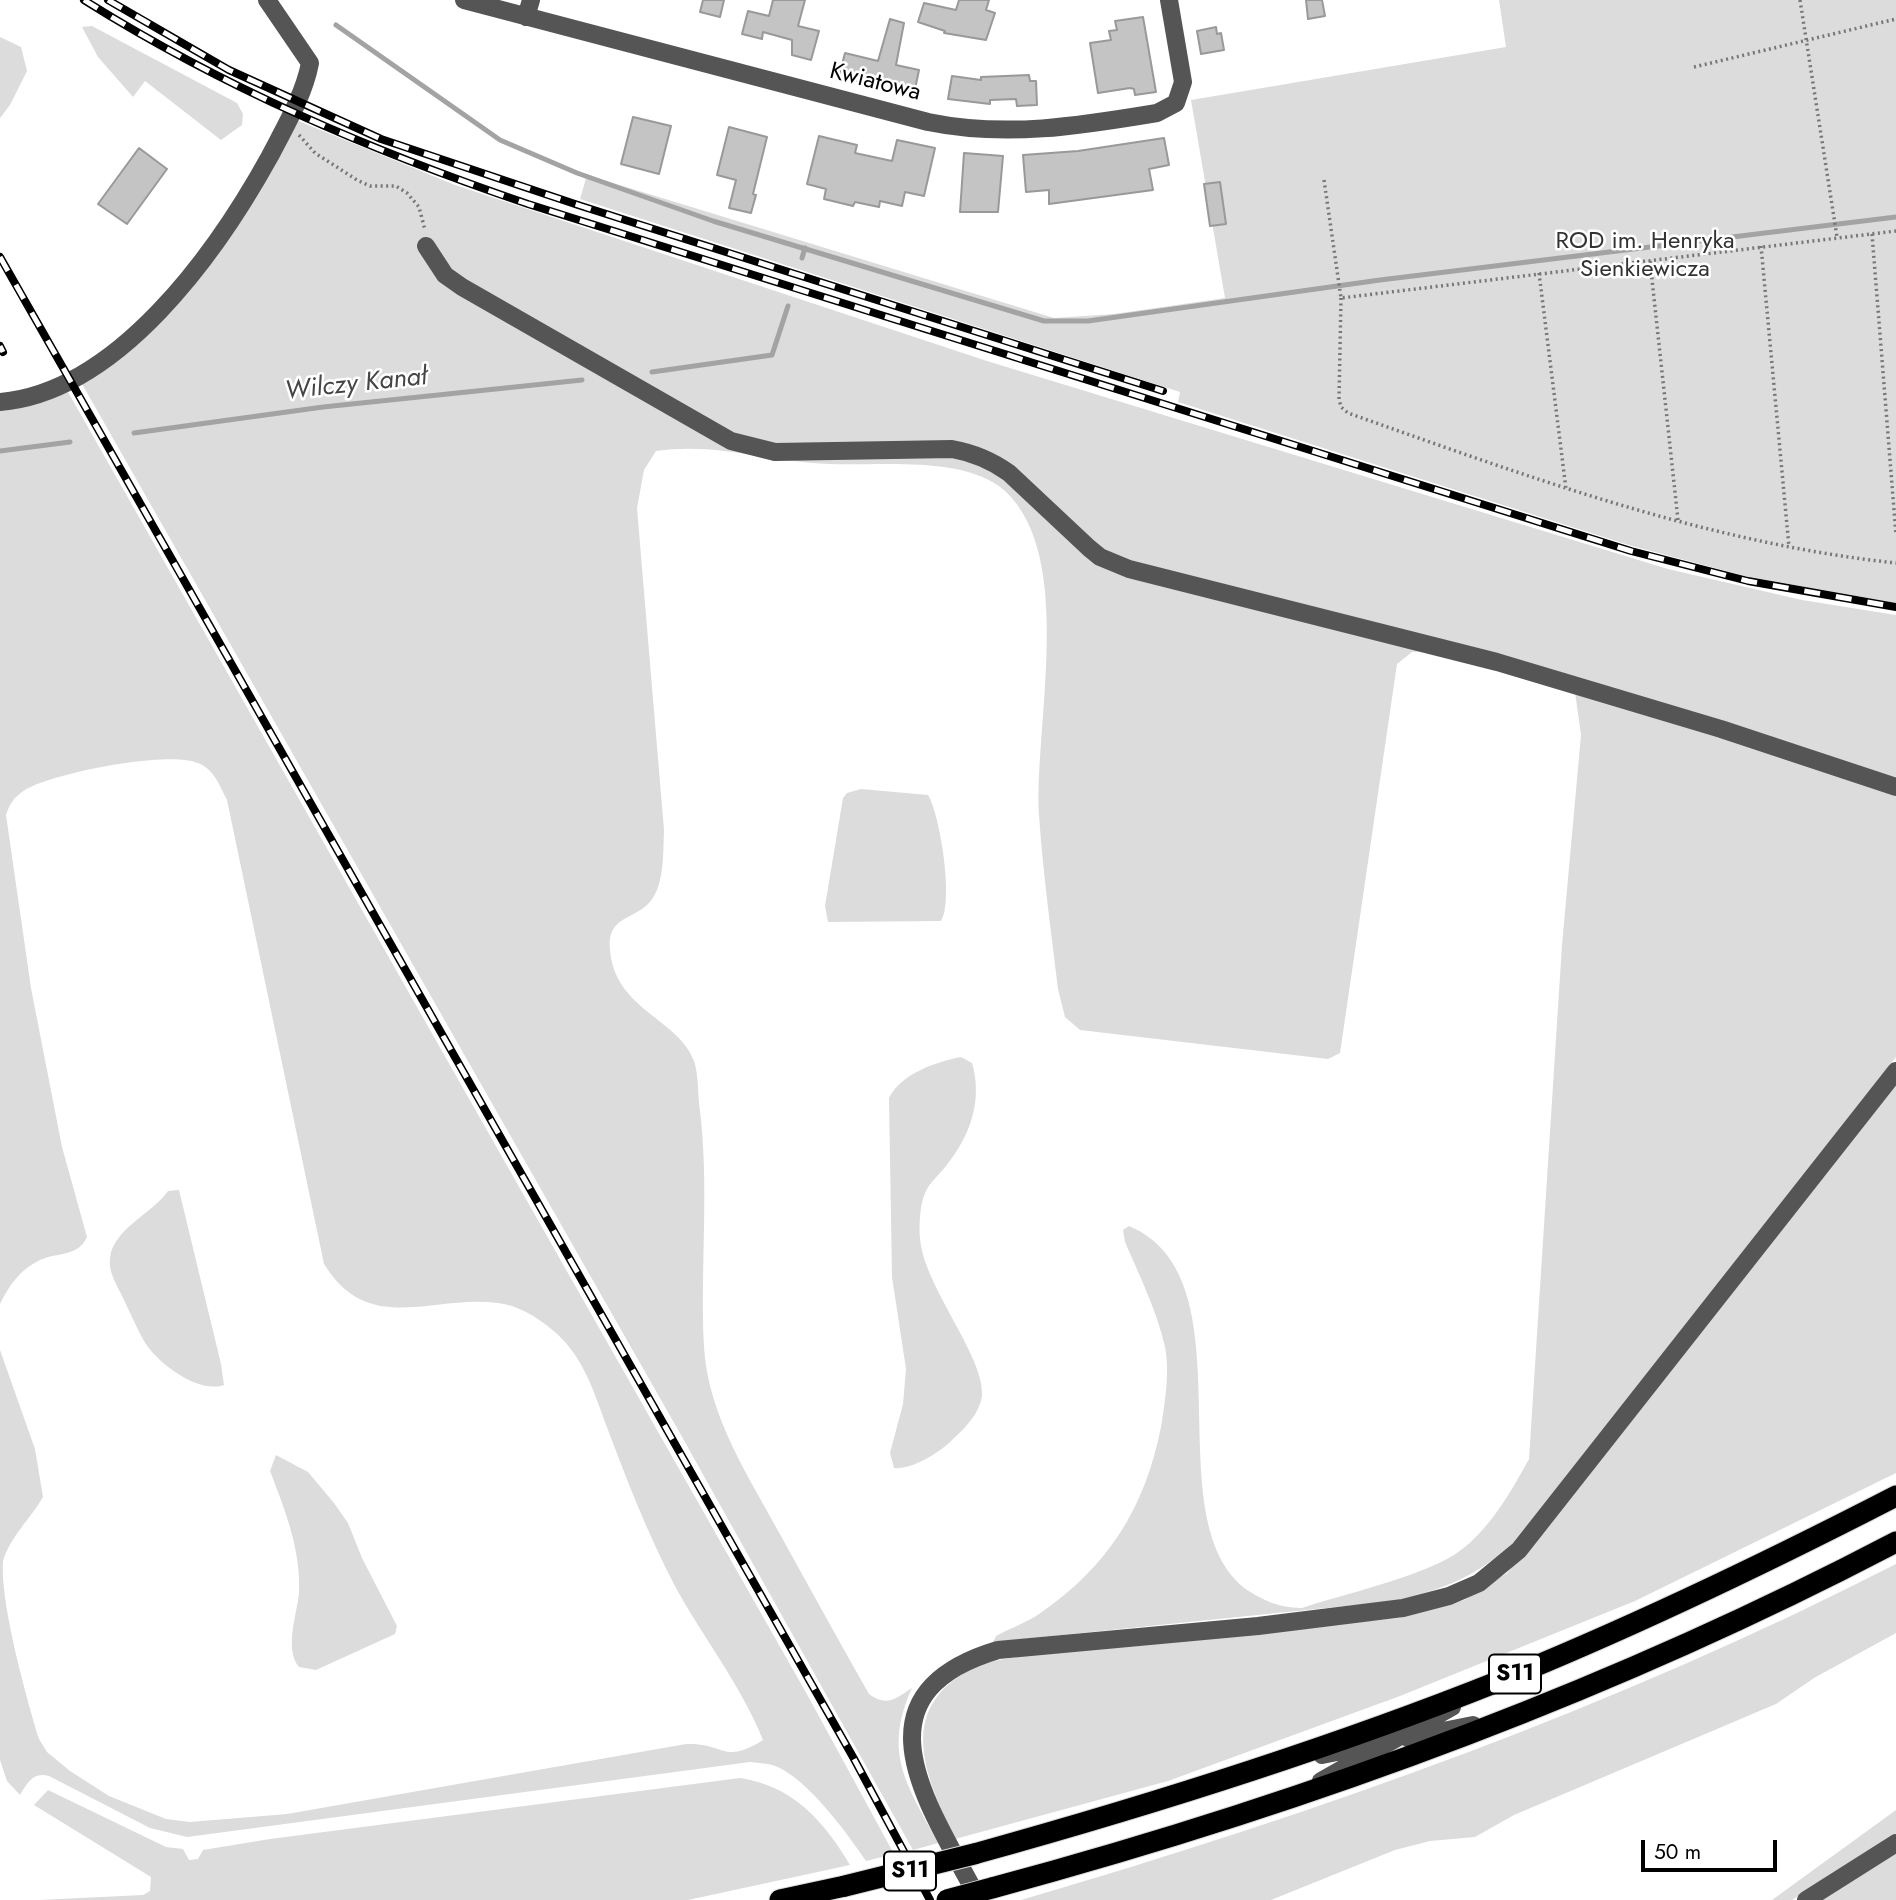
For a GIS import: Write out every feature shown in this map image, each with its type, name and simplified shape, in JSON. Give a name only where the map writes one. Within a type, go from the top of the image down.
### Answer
[{"type":"highway","name":"S11","points":[[780,1900],[974,1854],[1118,1814],[1274,1764],[1497,1682],[1771,1561],[1896,1496]]},
{"type":"highway","name":"S11","points":[[947,1900],[986,1894],[1284,1802],[1510,1718],[1758,1610],[1896,1542]]},
{"type":"street","points":[[0,402],[45,394],[71,382],[157,313],[243,206],[287,124],[310,63],[267,0]]},
{"type":"street","name":"Kwiatowa","points":[[464,0],[528,8],[928,122],[971,130],[1027,132],[1157,113],[1176,103],[1183,82],[1169,0]]},
{"type":"street","points":[[426,246],[445,275],[462,287],[739,444],[775,452],[952,449],[970,452],[990,460],[1009,473],[1100,557],[1129,569],[1497,662],[1721,729],[1896,787]]},
{"type":"street","points":[[986,1894],[916,1778],[911,1755],[911,1727],[934,1682],[972,1658],[998,1650],[1258,1626],[1403,1608],[1449,1596],[1479,1583],[1519,1550],[1561,1499],[1896,1070]]},
{"type":"street","points":[[1284,1802],[1497,1682]]},
{"type":"street","points":[[1274,1764],[1510,1718]]},
{"type":"street","points":[[1805,1900],[1896,1843]]},
{"type":"path","points":[[1800,0],[1837,237]]},
{"type":"path","points":[[1695,67],[1896,19]]},
{"type":"path","points":[[287,124],[315,153],[357,180],[370,186],[396,186],[407,193],[419,207],[426,246]]},
{"type":"path","points":[[1324,180],[1341,295],[1339,399],[1341,407],[1348,413],[1566,489],[1678,521],[1828,556],[1896,563]]},
{"type":"path","points":[[1341,295],[1896,231]]},
{"type":"path","points":[[1872,234],[1896,535]]},
{"type":"path","points":[[1761,246],[1789,548]]},
{"type":"path","points":[[1650,261],[1678,521]]},
{"type":"path","points":[[1539,273],[1566,489]]},
{"type":"green space","name":"ROD im. Henryka Sienkiewicza","points":[[1499,0],[1896,0],[1896,603],[1749,577],[1632,546],[1178,402],[1180,392],[580,199],[587,175],[1054,318],[1114,314],[1225,298],[1191,100],[1506,47]]},
{"type":"green space","points":[[92,26],[237,103],[243,114],[242,125],[221,140],[145,81],[133,97],[98,57],[82,27]]},
{"type":"green space","points":[[0,37],[21,47],[27,71],[10,105],[0,118]]},
{"type":"green space","points":[[296,120],[455,185],[987,361],[1668,569],[1802,600],[1896,615],[1896,1057],[1525,1532],[1509,1547],[1465,1577],[1434,1590],[1395,1601],[993,1642],[996,1636],[1034,1617],[1085,1576],[1104,1556],[1120,1533],[1145,1484],[1161,1427],[1167,1377],[1166,1357],[1153,1307],[1125,1242],[1123,1230],[1129,1226],[1166,1254],[1187,1297],[1196,1348],[1201,1462],[1207,1516],[1222,1561],[1252,1593],[1276,1604],[1302,1608],[1421,1571],[1454,1555],[1477,1536],[1514,1485],[1529,1459],[1562,945],[1581,735],[1575,692],[1431,651],[1412,652],[1397,664],[1340,1053],[1328,1059],[1080,1030],[1065,1017],[1058,989],[1045,880],[1039,815],[1039,779],[1047,645],[1046,599],[1040,557],[1027,520],[1005,491],[988,480],[945,467],[830,464],[700,449],[656,451],[644,470],[637,508],[664,830],[663,859],[660,880],[653,898],[616,926],[610,940],[610,950],[614,970],[623,987],[675,1034],[694,1061],[704,1164],[704,1347],[707,1373],[722,1422],[744,1468],[869,1694],[886,1701],[912,1688],[903,1711],[899,1751],[909,1786],[938,1843],[913,1850],[677,1428],[82,384],[214,255],[251,206]]},
{"type":"green space","points":[[68,392],[808,1696],[894,1854],[866,1861],[824,1806],[798,1780],[772,1765],[750,1762],[187,1837],[150,1828],[49,1776],[35,1777],[28,1782],[20,1795],[7,1781],[0,1760],[0,1350],[35,1449],[43,1497],[6,1552],[3,1561],[6,1600],[21,1675],[39,1739],[47,1752],[70,1771],[109,1796],[166,1819],[190,1822],[287,1814],[686,1744],[732,1752],[763,1740],[744,1700],[676,1588],[638,1506],[590,1383],[578,1359],[561,1337],[532,1315],[505,1304],[473,1302],[403,1308],[381,1306],[361,1300],[342,1286],[324,1264],[227,800],[212,774],[198,763],[162,759],[137,761],[59,777],[25,790],[15,798],[6,815],[31,988],[62,1147],[87,1237],[73,1251],[40,1260],[27,1268],[12,1284],[0,1304],[0,408],[43,402]]},
{"type":"green space","points":[[861,789],[928,795],[937,820],[944,858],[946,896],[941,921],[828,922],[825,906],[843,798],[847,793]]},
{"type":"green space","points":[[961,1057],[972,1063],[975,1077],[972,1118],[962,1143],[930,1184],[924,1196],[920,1214],[920,1238],[931,1277],[974,1361],[980,1379],[981,1402],[970,1421],[945,1447],[916,1464],[894,1468],[890,1453],[903,1404],[906,1369],[892,1277],[889,1098],[902,1082],[920,1070]]},
{"type":"green space","points":[[1896,1082],[1896,1473],[1635,1601],[1400,1696],[1168,1781],[955,1839],[927,1770],[923,1747],[924,1725],[932,1705],[946,1686],[970,1670],[997,1660],[1016,1657],[1399,1618],[1464,1600],[1507,1573],[1553,1520]]},
{"type":"green space","points":[[179,1190],[224,1385],[214,1387],[191,1381],[168,1367],[150,1350],[110,1268],[110,1258],[118,1238],[168,1191]]},
{"type":"green space","points":[[276,1455],[308,1472],[334,1503],[348,1523],[362,1558],[397,1626],[395,1634],[316,1670],[299,1667],[292,1651],[299,1577],[291,1530],[270,1471]]},
{"type":"green space","points":[[1896,1564],[1896,1633],[1814,1678],[1776,1704],[1514,1815],[1475,1837],[1430,1841],[1395,1850],[1271,1900],[1021,1900],[1245,1830],[1467,1753],[1684,1664],[1791,1616]]},
{"type":"green space","points":[[740,1778],[776,1789],[805,1808],[818,1820],[850,1865],[688,1900],[39,1900],[143,1895],[150,1891],[151,1877],[34,1805],[48,1790],[166,1847],[183,1849],[189,1860],[198,1859],[203,1850],[270,1839]]},
{"type":"green space","points":[[1896,1810],[1896,1834],[1792,1900],[1772,1900]]},
{"type":"green space","points":[[1896,1851],[1896,1900],[1818,1900]]},
{"type":"building","points":[[703,0],[724,0],[720,17],[700,12]]},
{"type":"building","points":[[773,0],[805,0],[798,26],[819,31],[811,60],[792,55],[792,40],[763,32],[762,39],[742,34],[748,11],[769,16]]},
{"type":"building","points":[[959,0],[989,0],[986,10],[995,13],[986,40],[944,33],[945,31],[918,22],[924,3],[956,10]]},
{"type":"building","points":[[1306,0],[1322,0],[1325,16],[1308,19]]},
{"type":"building","points":[[1143,17],[1156,92],[1135,95],[1134,89],[1130,88],[1098,93],[1090,43],[1111,40],[1109,31],[1117,30],[1115,21]]},
{"type":"building","points":[[890,19],[904,23],[896,65],[919,70],[914,94],[895,89],[896,83],[892,81],[864,74],[860,74],[858,81],[839,76],[845,53],[878,61]]},
{"type":"building","points":[[1216,27],[1217,34],[1221,33],[1224,50],[1201,54],[1197,31]]},
{"type":"building","points":[[1029,75],[1030,81],[1036,81],[1037,105],[1017,106],[1016,99],[990,100],[990,104],[948,99],[952,76],[981,80],[981,77]]},
{"type":"building","points":[[633,117],[671,126],[659,174],[621,164]]},
{"type":"building","points":[[729,127],[767,137],[751,213],[729,208],[736,180],[717,175]]},
{"type":"building","points":[[819,136],[857,145],[855,153],[892,161],[897,140],[935,148],[924,196],[905,192],[902,206],[880,201],[879,207],[855,202],[853,206],[824,199],[826,189],[807,184]]},
{"type":"building","points":[[1164,138],[1169,165],[1149,169],[1153,190],[1049,204],[1049,190],[1026,192],[1023,155],[1078,151]]},
{"type":"building","points":[[139,148],[167,169],[127,224],[98,204]]},
{"type":"building","points":[[964,153],[1003,156],[998,212],[960,212]]},
{"type":"building","points":[[1220,182],[1226,224],[1210,226],[1204,184]]},
{"type":"waterway","points":[[336,25],[500,140],[577,173],[713,221],[1044,321],[1088,321],[1380,280],[1896,217]]},
{"type":"waterway","points":[[802,258],[805,248]]},
{"type":"waterway","points":[[652,372],[772,355],[788,306]]},
{"type":"waterway","name":"Wilczy Kanał","points":[[134,433],[323,407],[582,380]]},
{"type":"waterway","name":"Wilczy Kanał","points":[[0,451],[70,442]]},
{"type":"railway","points":[[84,0],[190,62],[300,115],[412,162],[528,204],[1631,551],[1748,581],[1896,607]]},
{"type":"railway","points":[[108,0],[229,70],[381,139],[578,205],[1163,391]]},
{"type":"railway","points":[[0,257],[853,1757],[930,1900]]},
{"type":"railway","points":[[0,346],[3,352]]}]
